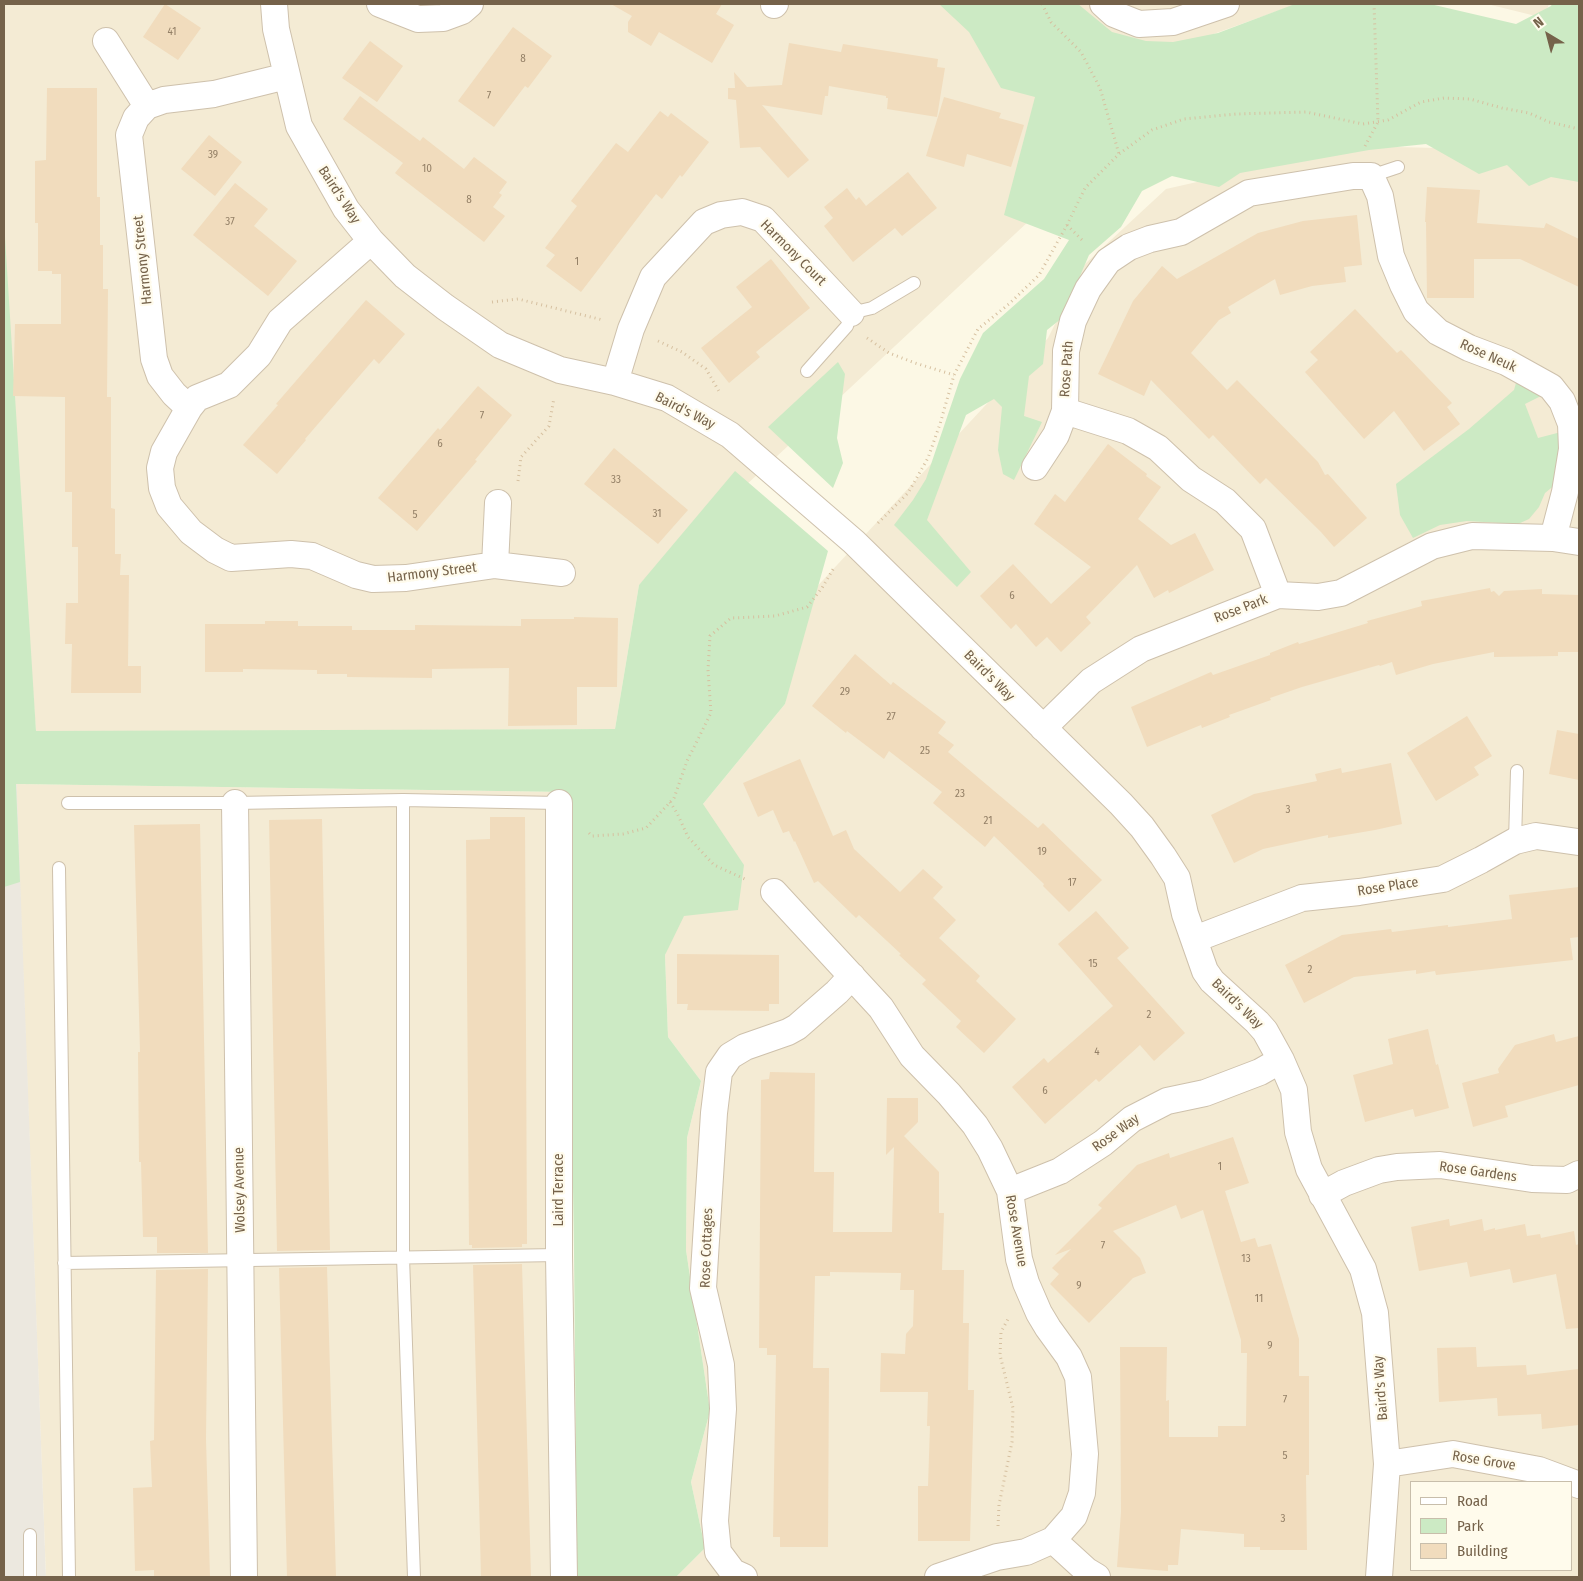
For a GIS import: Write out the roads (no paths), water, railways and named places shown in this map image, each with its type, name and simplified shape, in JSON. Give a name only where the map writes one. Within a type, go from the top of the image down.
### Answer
[{"type":"street","name":"Baird's Way","points":[[274,4],[276,29],[299,126],[346,209],[370,241],[405,276],[445,307],[500,345],[560,370],[615,382],[667,398],[730,435],[854,542],[1142,826],[1177,878],[1185,914],[1205,971],[1212,981],[1265,1031],[1281,1060],[1294,1090],[1298,1132],[1309,1169],[1363,1270],[1375,1313],[1386,1464],[1379,1577]]},
{"type":"street","points":[[380,4],[418,19],[442,18],[462,11],[470,4]]},
{"type":"street","points":[[1103,4],[1114,14],[1139,24],[1173,22],[1226,4]]},
{"type":"street","points":[[106,41],[146,106],[164,100],[214,94],[287,76]]},
{"type":"street","name":"Harmony Street","points":[[146,106],[136,118],[129,135],[154,359],[160,376],[188,408]]},
{"type":"street","name":"Rose Path","points":[[1278,595],[1253,529],[1225,501],[1191,479],[1158,448],[1128,430],[1065,411],[1066,351],[1073,320],[1088,289],[1108,261],[1129,247],[1150,239],[1182,232],[1249,193],[1352,176],[1371,176]]},
{"type":"street","name":"Rose Neuk","points":[[1371,176],[1380,196],[1390,256],[1416,311],[1438,332],[1469,348],[1506,362],[1551,387],[1562,401],[1571,424],[1572,449],[1565,492],[1553,538]]},
{"type":"street","name":"Harmony Court","points":[[615,382],[631,329],[653,278],[704,222],[721,215],[742,212],[763,220],[849,320]]},
{"type":"street","name":"Harmony Street","points":[[370,241],[280,321],[259,355],[229,385],[197,398],[188,408],[164,452],[160,468],[162,488],[169,506],[191,532],[215,550],[231,558],[291,554],[312,556],[356,575],[373,579],[406,578],[495,565],[562,573]]},
{"type":"street","points":[[1035,467],[1056,435],[1065,411]]},
{"type":"street","name":"Harmony Street","points":[[495,565],[498,503]]},
{"type":"street","name":"Rose Park","points":[[1042,728],[1091,681],[1141,649],[1278,595],[1318,597],[1341,593],[1432,546],[1472,536],[1553,538],[1579,542]]},
{"type":"street","name":"Wolsey Avenue","points":[[235,803],[244,1577]]},
{"type":"street","name":"Laird Terrace","points":[[558,803],[559,1255],[564,1577]]},
{"type":"street","name":"Rose Place","points":[[1195,939],[1302,898],[1359,892],[1443,878],[1515,841],[1536,836],[1578,842]]},
{"type":"street","name":"Rose Avenue","points":[[774,892],[881,1008],[912,1056],[949,1094],[975,1125],[990,1149],[1010,1191],[1019,1259],[1026,1283],[1039,1313],[1069,1357],[1078,1377],[1085,1454],[1082,1493],[1074,1516],[1053,1540]]},
{"type":"street","name":"Rose Cottages","points":[[744,1577],[733,1572],[718,1552],[715,1521],[723,1409],[721,1365],[703,1288],[714,1113],[719,1072],[730,1056],[745,1047],[797,1027],[837,992],[852,976]]},
{"type":"street","name":"Rose Way","points":[[1010,1191],[1060,1171],[1103,1143],[1132,1120],[1167,1101],[1205,1093],[1260,1072],[1281,1060]]},
{"type":"street","name":"Rose Gardens","points":[[1322,1195],[1344,1183],[1370,1173],[1397,1167],[1440,1164],[1532,1180],[1566,1180],[1579,1174]]},
{"type":"street","name":"Rose Grove","points":[[1386,1464],[1454,1454],[1539,1470],[1568,1481]]},
{"type":"street","points":[[938,1577],[997,1557],[1026,1552],[1053,1540],[1096,1577]]},
{"type":"lane","points":[[1371,176],[1398,167]]},
{"type":"lane","points":[[808,371],[849,320],[914,283]]},
{"type":"lane","points":[[1515,841],[1517,771]]},
{"type":"lane","points":[[403,800],[403,1258],[414,1577]]},
{"type":"lane","points":[[68,803],[403,800],[558,803]]},
{"type":"lane","points":[[59,868],[69,1577]]},
{"type":"lane","points":[[64,1263],[559,1255]]},
{"type":"lane","points":[[30,1535],[30,1577]]}]
